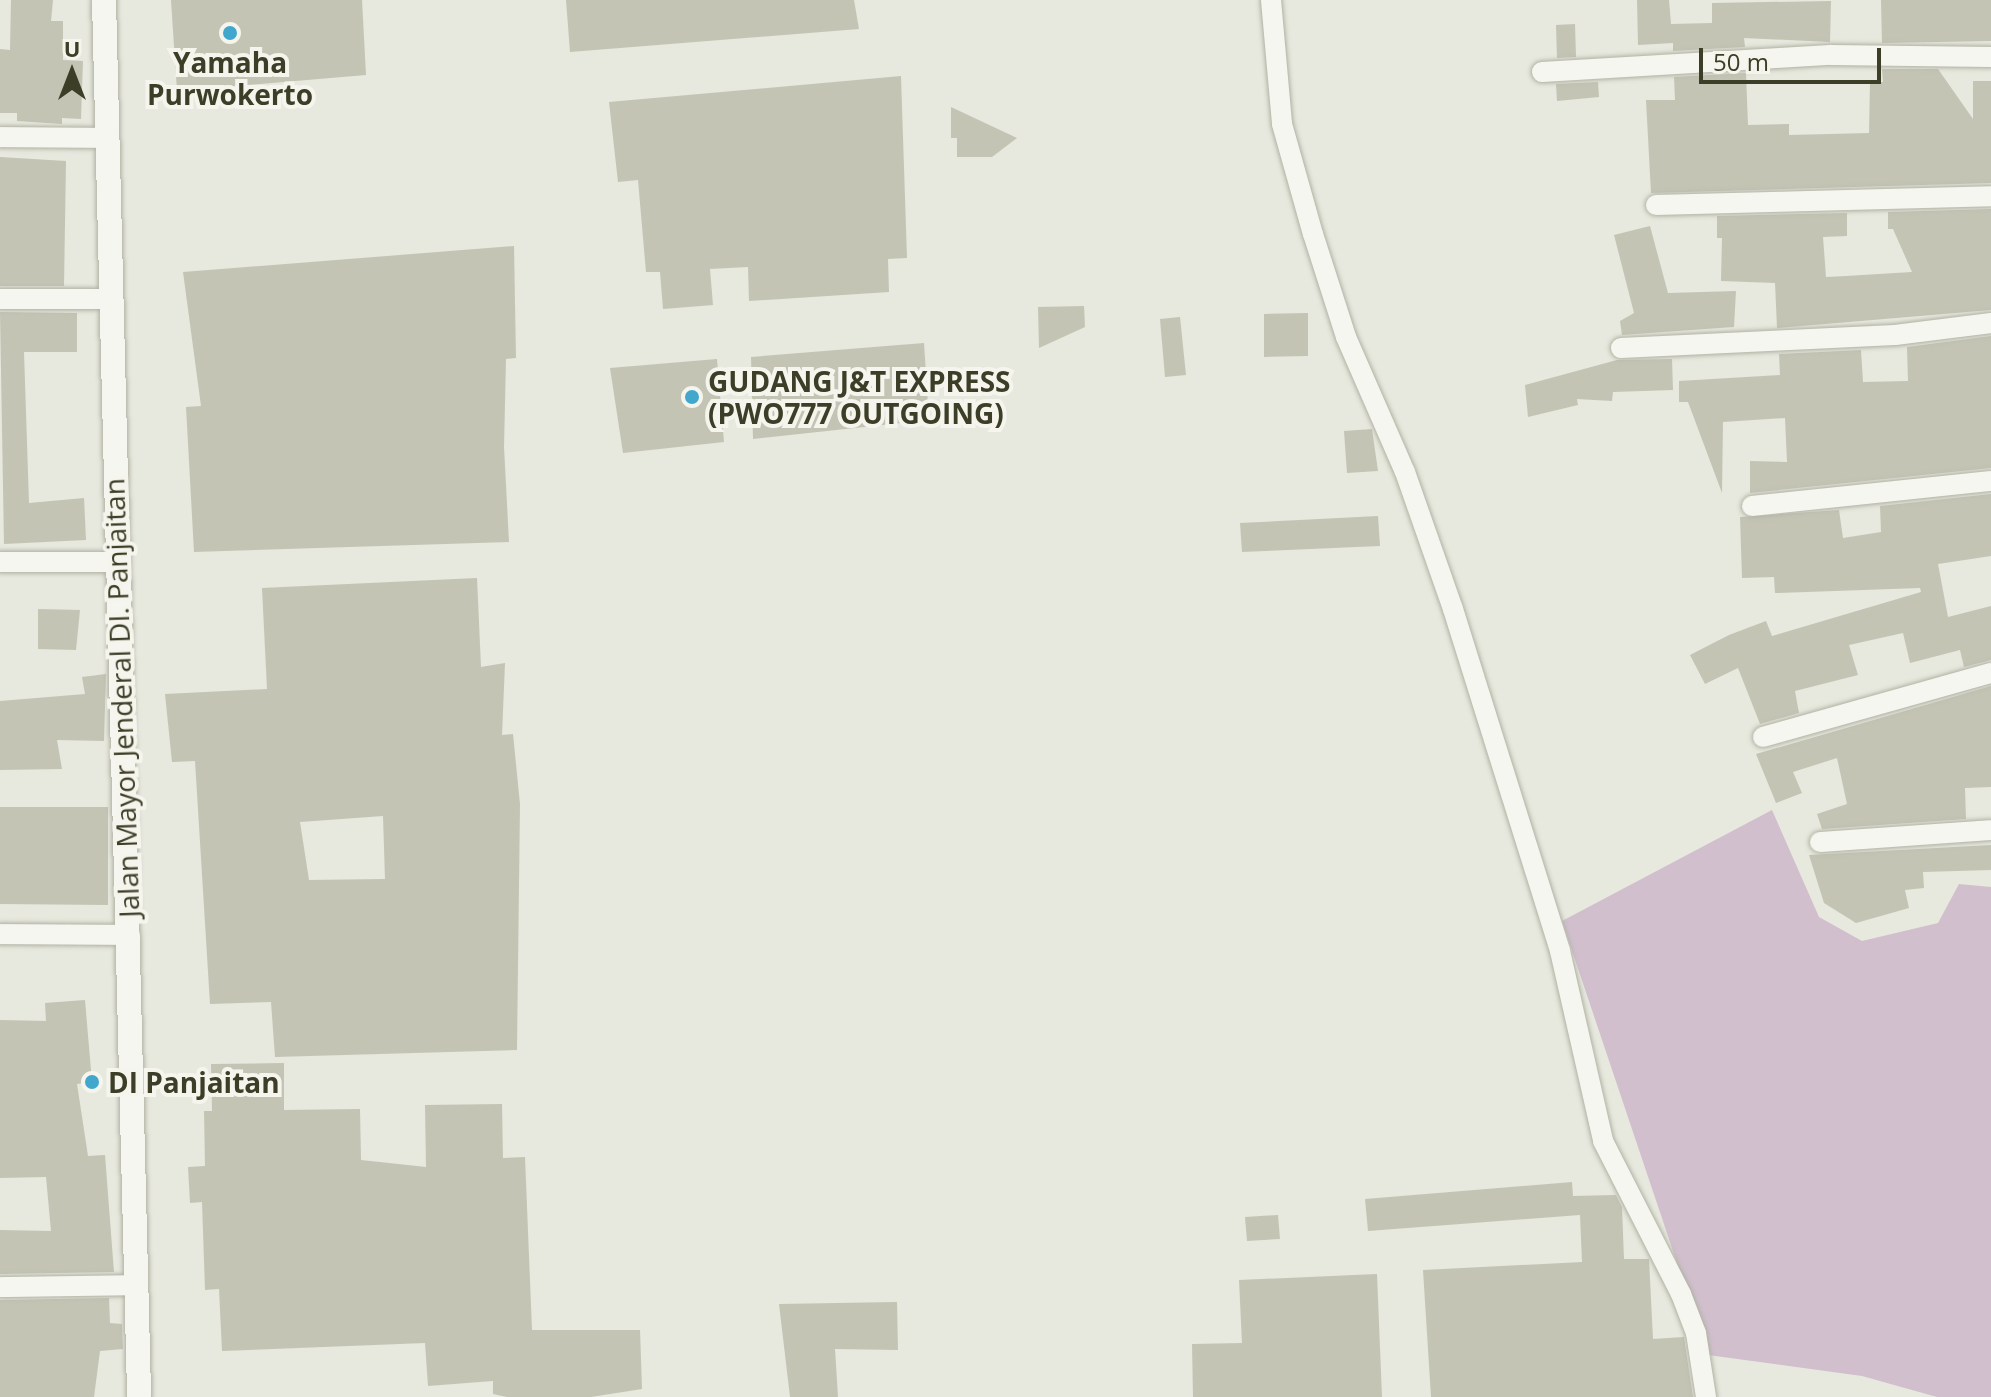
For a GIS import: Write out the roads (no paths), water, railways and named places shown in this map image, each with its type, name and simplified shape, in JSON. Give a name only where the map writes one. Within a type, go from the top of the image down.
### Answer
[{"type":"street","name":"Jalan Mayor Jenderal DI. Panjaitan","points":[[104,0],[108,299],[130,935],[139,1397]]},
{"type":"street","points":[[1271,0],[1282,124],[1313,234],[1346,337],[1405,472],[1453,609],[1560,951],[1603,1141],[1681,1294],[1696,1333],[1706,1397]]},
{"type":"street","points":[[1542,72],[1831,55],[1991,57]]},
{"type":"street","points":[[0,137],[105,138]]},
{"type":"street","points":[[1656,205],[1991,196]]},
{"type":"street","points":[[0,299],[108,299]]},
{"type":"street","points":[[1621,348],[1895,335],[1991,323]]},
{"type":"street","points":[[1752,506],[1991,481]]},
{"type":"street","points":[[0,562],[116,562]]},
{"type":"street","points":[[1763,737],[1991,673]]},
{"type":"street","points":[[1820,842],[1991,830]]},
{"type":"street","points":[[0,934],[130,935]]},
{"type":"street","points":[[0,1287],[136,1285]]},
{"type":"place","name":"Yamaha Purwokerto","points":[[230,33]]},
{"type":"place","name":"GUDANG J&T EXPRESS (PWO777 OUTGOING)","points":[[692,397]]},
{"type":"place","name":"DI Panjaitan","points":[[92,1082]]}]
